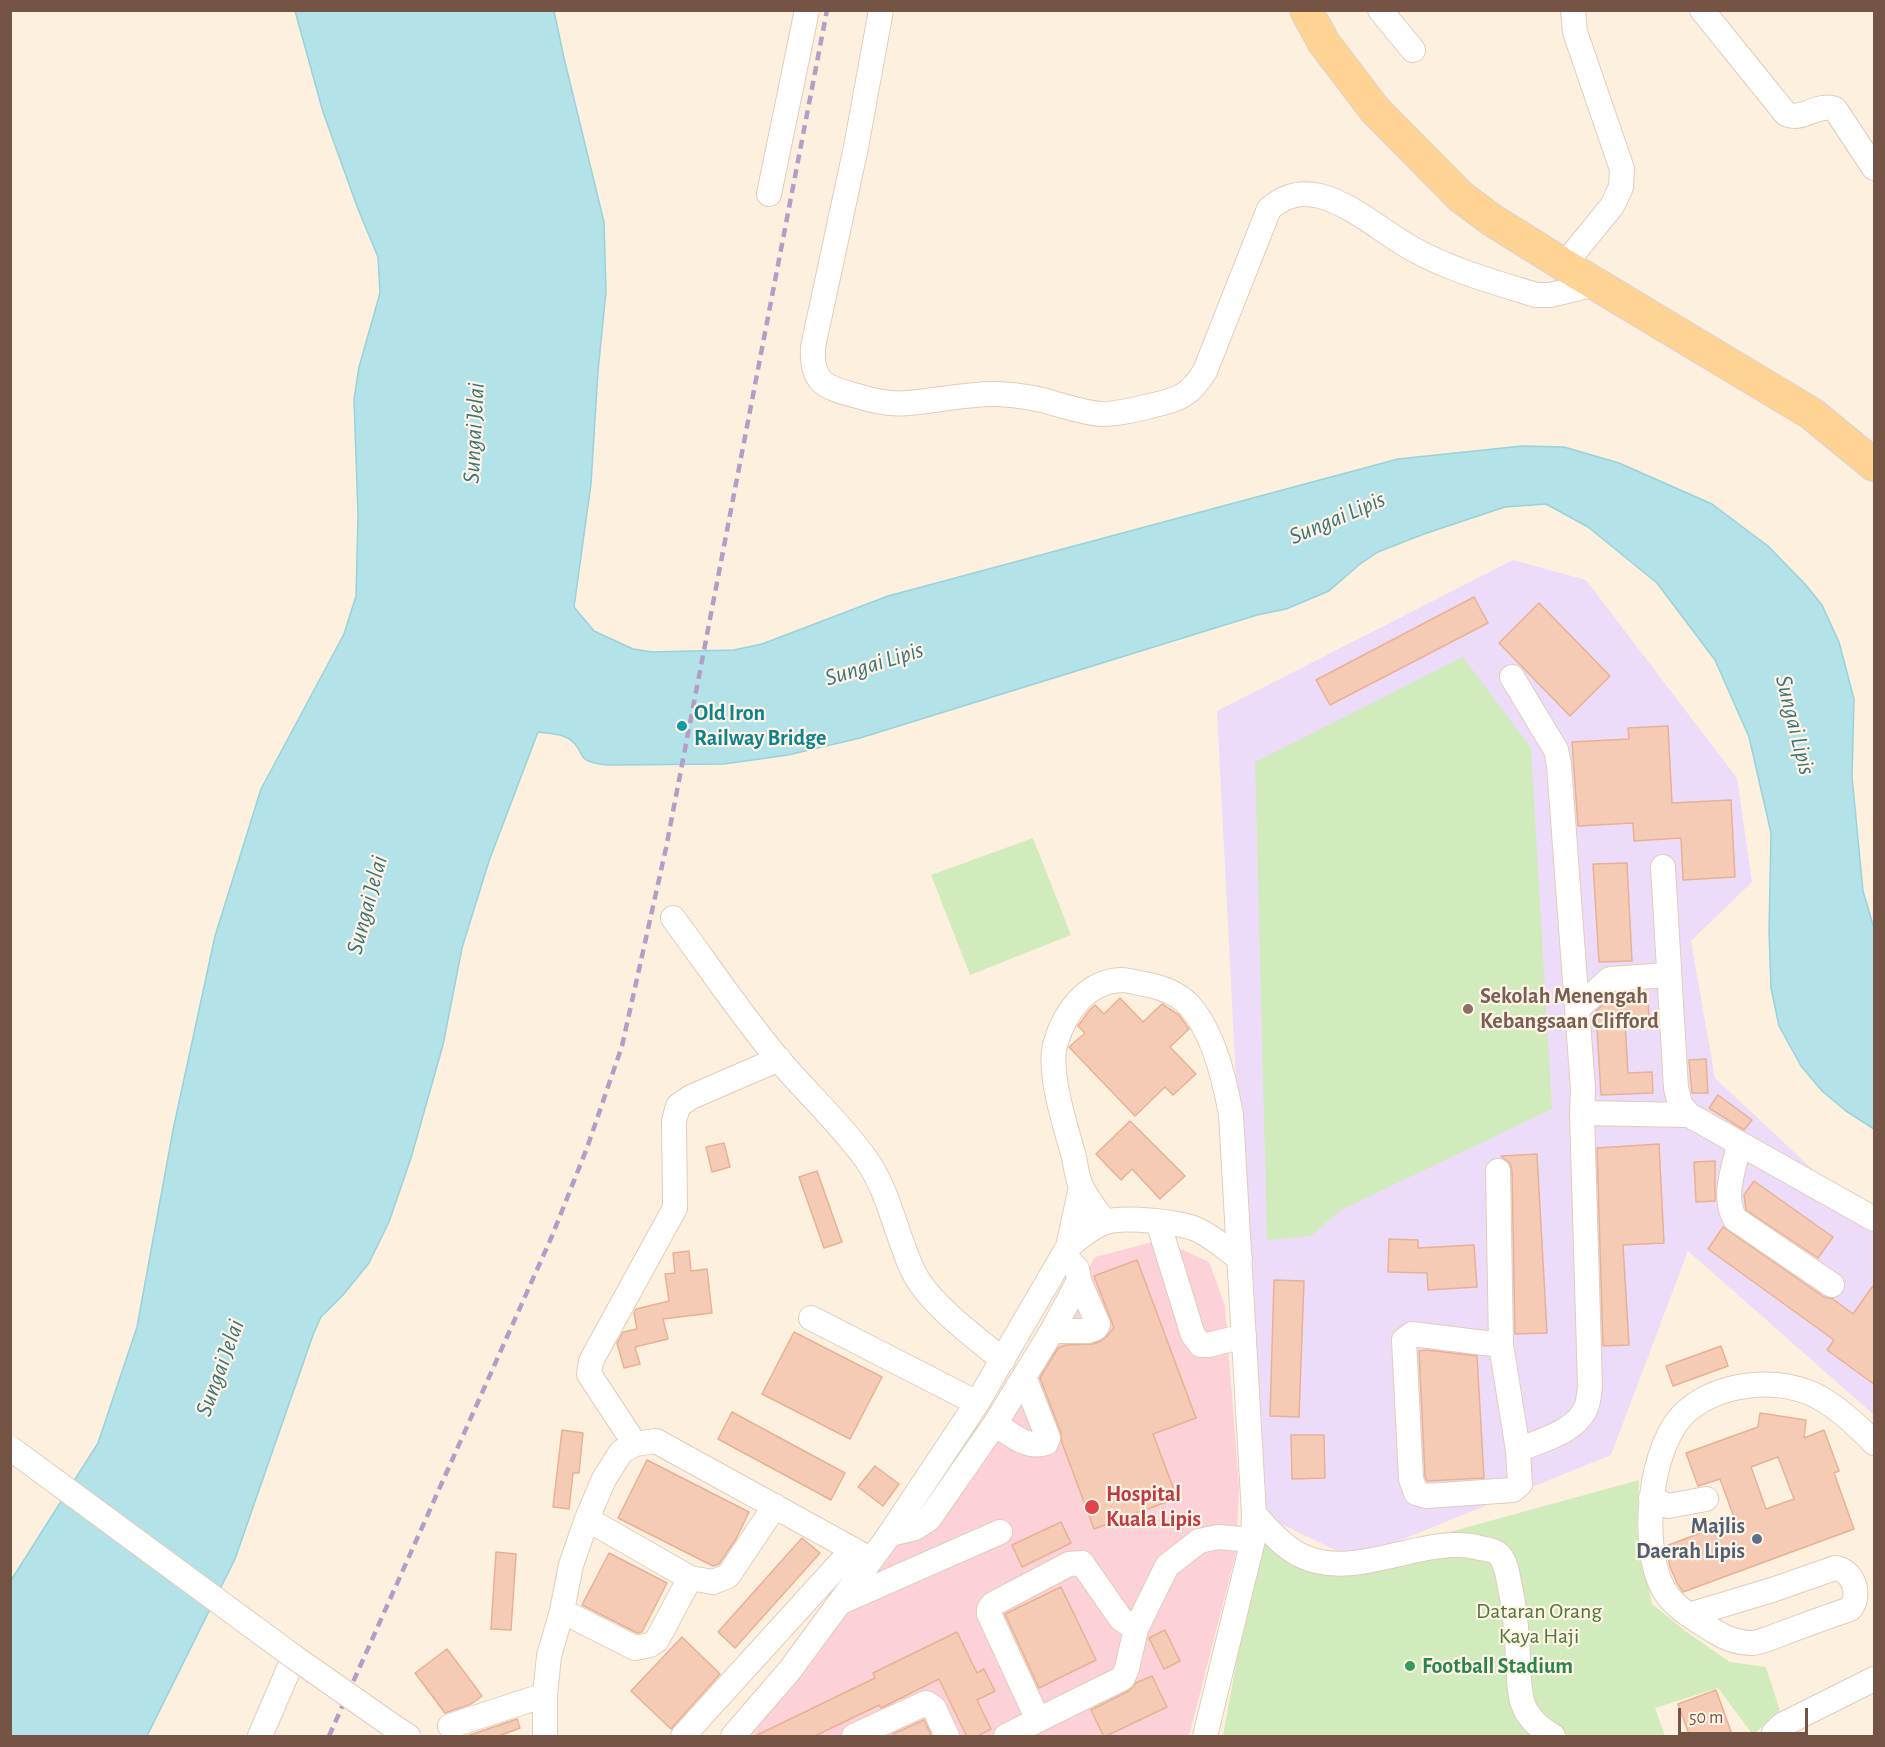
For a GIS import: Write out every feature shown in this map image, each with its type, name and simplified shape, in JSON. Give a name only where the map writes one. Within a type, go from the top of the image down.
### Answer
[{"type":"main road","points":[[1306,10],[1324,44],[1375,110],[1461,197],[1492,220],[1563,265],[1812,414],[1875,465]]},
{"type":"street","points":[[769,194],[807,10]]},
{"type":"street","points":[[881,10],[856,147],[813,347],[812,364],[816,376],[825,386],[876,402],[906,404],[973,394],[1005,394],[1100,414],[1125,412],[1178,399],[1196,385],[1205,371],[1269,209],[1278,201],[1291,195],[1304,194],[1322,197],[1351,211],[1412,249],[1471,274],[1536,295],[1550,295],[1596,284]]},
{"type":"street","points":[[1380,10],[1413,50]]},
{"type":"street","points":[[1563,265],[1612,206],[1621,187],[1622,169],[1575,32],[1573,10]]},
{"type":"street","points":[[1702,10],[1786,114],[1796,116],[1824,107],[1835,109],[1875,168]]},
{"type":"street","points":[[1512,677],[1556,750],[1559,765],[1583,1089],[1590,1386],[1587,1406],[1578,1421],[1561,1432],[1518,1450]]},
{"type":"street","points":[[1663,867],[1668,975],[1677,1096],[1680,1104],[1689,1115],[1875,1219]]},
{"type":"street","points":[[672,918],[779,1059],[868,1161],[882,1190],[914,1273],[930,1296],[1003,1360]]},
{"type":"street","points":[[1573,952],[1610,979]]},
{"type":"street","points":[[1577,1009],[1610,979],[1668,975]]},
{"type":"street","points":[[1105,1222],[1081,1187],[1061,1111],[1054,1065],[1055,1047],[1071,1008],[1099,985],[1122,980],[1166,989],[1189,1006],[1198,1018],[1218,1058],[1231,1114],[1254,1514],[1253,1540],[1205,1737]]},
{"type":"street","points":[[635,1444],[589,1374],[591,1361],[675,1208],[674,1121],[678,1106],[691,1097],[779,1059]]},
{"type":"street","points":[[1582,1113],[1689,1115]]},
{"type":"street","points":[[1739,1144],[1728,1196],[1729,1205],[1736,1219],[1832,1285]]},
{"type":"street","points":[[1498,1171],[1501,1345],[1518,1450],[1520,1484],[1513,1490],[1426,1496],[1416,1493],[1411,1479],[1404,1340],[1412,1334],[1501,1345]]},
{"type":"street","points":[[890,1534],[977,1403],[1066,1251],[1081,1187]]},
{"type":"street","points":[[1066,1251],[1085,1234],[1105,1222],[1117,1219],[1184,1224],[1199,1230],[1239,1259]]},
{"type":"street","points":[[1158,1222],[1193,1335],[1201,1345],[1244,1336]]},
{"type":"street","points":[[1052,1331],[1088,1331],[1096,1328],[1098,1324],[1079,1281],[1077,1269],[1066,1251]]},
{"type":"street","points":[[682,1737],[763,1648],[861,1554],[890,1534],[915,1528],[929,1519],[995,1424],[1052,1331],[1079,1281]]},
{"type":"street","points":[[811,1318],[977,1403]]},
{"type":"street","points":[[995,1424],[1029,1445],[1036,1446],[1046,1443],[1048,1438],[1024,1377]]},
{"type":"street","points":[[1689,1615],[1835,1568],[1843,1569],[1849,1574],[1856,1596],[1855,1603],[1850,1609],[1754,1643],[1730,1641],[1689,1615],[1673,1601],[1663,1589],[1656,1570],[1649,1519],[1660,1454],[1676,1425],[1688,1410],[1711,1396],[1735,1388],[1761,1384],[1782,1386],[1810,1393],[1837,1409],[1875,1443]]},
{"type":"street","points":[[545,1737],[545,1695],[549,1656],[562,1611],[571,1565],[587,1519],[621,1452],[635,1444],[656,1441],[861,1554]]},
{"type":"street","points":[[10,1448],[294,1657],[401,1732]]},
{"type":"street","points":[[1651,1498],[1668,1506],[1706,1499]]},
{"type":"street","points":[[587,1519],[690,1578],[713,1582],[728,1576],[775,1506]]},
{"type":"street","points":[[1254,1514],[1291,1550],[1303,1557],[1334,1563],[1367,1561],[1447,1544],[1465,1544],[1497,1552],[1505,1562],[1516,1610],[1523,1705],[1541,1729],[1553,1737]]},
{"type":"street","points":[[841,1602],[1000,1532]]},
{"type":"street","points":[[1006,1737],[1123,1678],[1136,1629],[1167,1566],[1198,1541],[1218,1537],[1253,1540]]},
{"type":"street","points":[[733,1737],[790,1670],[841,1602],[861,1554]]},
{"type":"street","points":[[1038,1720],[989,1614],[989,1609],[993,1604],[1069,1564],[1082,1563],[1121,1619],[1136,1629]]},
{"type":"street","points":[[562,1611],[635,1648],[650,1645],[657,1640],[690,1578]]},
{"type":"street","points":[[763,1648],[790,1670]]},
{"type":"street","points":[[260,1737],[294,1657]]},
{"type":"street","points":[[1773,1737],[1782,1725],[1875,1680]]},
{"type":"street","points":[[450,1726],[545,1695]]},
{"type":"street","points":[[855,1737],[926,1703],[934,1708],[947,1737]]},
{"type":"shaded area","name":"Sekolah Menengah Kebangsaan Clifford","points":[[1513,560],[1586,580],[1737,778],[1752,882],[1691,941],[1715,1078],[1874,1227],[1874,1415],[1688,1251],[1611,1455],[1354,1559],[1258,1513],[1217,711]]},
{"type":"shaded area","name":"Hospital Kuala Lipis","points":[[1161,1240],[1209,1262],[1225,1306],[1239,1487],[1236,1553],[1189,1736],[746,1736],[892,1548],[935,1527],[1095,1257]]},
{"type":"green space","points":[[1463,657],[1531,748],[1552,1109],[1341,1210],[1311,1236],[1267,1240],[1255,762]]},
{"type":"green space","points":[[1033,838],[1071,935],[970,975],[931,875]]},
{"type":"green space","name":"Dataran Orang Kaya Haji","points":[[1639,1480],[1637,1529],[1652,1604],[1730,1662],[1766,1667],[1780,1711],[1753,1735],[1718,1688],[1655,1708],[1665,1736],[1223,1736],[1261,1526],[1311,1570]]},
{"type":"water","points":[[295,11],[554,11],[604,222],[606,292],[598,371],[591,484],[574,607],[594,631],[633,649],[652,652],[734,650],[762,644],[888,596],[1398,459],[1522,446],[1564,447],[1619,463],[1712,504],[1768,546],[1822,605],[1839,642],[1854,699],[1852,777],[1863,891],[1874,928],[1874,1129],[1846,1111],[1822,1091],[1801,1066],[1779,1026],[1771,988],[1769,931],[1771,833],[1749,737],[1715,660],[1657,583],[1588,527],[1546,504],[1505,507],[1378,552],[1360,564],[1329,591],[1286,609],[1257,615],[860,738],[788,755],[724,764],[596,764],[587,761],[576,745],[566,737],[538,732],[489,861],[462,948],[443,1045],[411,1158],[389,1222],[369,1263],[343,1295],[321,1317],[235,1559],[147,1736],[11,1736],[10,1582],[98,1443],[137,1327],[173,1130],[215,936],[261,789],[344,634],[356,596],[358,515],[354,399],[359,367],[380,293],[378,257],[323,112]]},
{"type":"building","points":[[1474,597],[1488,623],[1330,705],[1316,680]]},
{"type":"building","points":[[1539,603],[1610,676],[1570,716],[1499,643]]},
{"type":"building","points":[[1668,726],[1672,803],[1731,800],[1735,877],[1683,880],[1681,838],[1634,841],[1633,823],[1578,826],[1572,742],[1629,739],[1628,728]]},
{"type":"building","points":[[1627,863],[1632,961],[1599,962],[1593,864]]},
{"type":"building","points":[[1648,997],[1649,1021],[1625,1022],[1628,1073],[1652,1072],[1653,1093],[1601,1095],[1596,1011],[1609,999]]},
{"type":"building","points":[[1120,998],[1143,1022],[1162,1004],[1179,1015],[1189,1029],[1170,1047],[1196,1074],[1173,1095],[1165,1087],[1135,1116],[1069,1047],[1085,1033],[1078,1026],[1095,1005],[1104,1014]]},
{"type":"building","points":[[1706,1059],[1708,1093],[1692,1093],[1689,1060]]},
{"type":"building","points":[[1718,1095],[1752,1120],[1744,1130],[1709,1108]]},
{"type":"building","points":[[1130,1121],[1185,1176],[1160,1199],[1132,1169],[1121,1180],[1096,1154]]},
{"type":"building","points":[[724,1143],[730,1167],[712,1172],[706,1147]]},
{"type":"building","points":[[1659,1144],[1664,1243],[1623,1245],[1629,1345],[1603,1346],[1597,1148]]},
{"type":"building","points":[[1537,1154],[1547,1333],[1515,1334],[1512,1171],[1510,1163],[1501,1156]]},
{"type":"building","points":[[1715,1161],[1715,1201],[1696,1202],[1694,1162]]},
{"type":"building","points":[[817,1171],[842,1242],[824,1248],[799,1177]]},
{"type":"building","points":[[1754,1181],[1833,1237],[1818,1258],[1746,1210],[1744,1195]]},
{"type":"building","points":[[1723,1227],[1824,1297],[1833,1299],[1853,1314],[1875,1283],[1875,1385],[1827,1350],[1834,1340],[1708,1249]]},
{"type":"building","points":[[1389,1239],[1418,1240],[1418,1248],[1474,1245],[1477,1287],[1428,1290],[1427,1273],[1388,1272]]},
{"type":"building","points":[[689,1251],[691,1271],[707,1269],[712,1313],[663,1319],[668,1339],[635,1347],[640,1364],[624,1368],[617,1343],[623,1332],[637,1329],[634,1313],[636,1309],[669,1301],[665,1274],[675,1273],[673,1253]]},
{"type":"building","points":[[1137,1260],[1196,1418],[1153,1434],[1177,1498],[1094,1529],[1040,1378],[1058,1348],[1066,1345],[1093,1344],[1101,1341],[1114,1328],[1094,1276]]},
{"type":"building","points":[[1274,1280],[1304,1281],[1299,1417],[1270,1416]]},
{"type":"building","points":[[794,1332],[882,1377],[850,1439],[762,1394]]},
{"type":"building","points":[[1721,1346],[1728,1366],[1673,1386],[1666,1366]]},
{"type":"building","points":[[1419,1351],[1477,1356],[1484,1478],[1427,1481]]},
{"type":"building","points":[[732,1412],[845,1473],[831,1500],[718,1439]]},
{"type":"building","points":[[1760,1413],[1806,1420],[1804,1438],[1824,1430],[1839,1471],[1834,1473],[1854,1529],[1683,1592],[1670,1567],[1666,1546],[1735,1520],[1720,1479],[1698,1486],[1686,1453],[1758,1427]],"holes":[[[1778,1457],[1794,1499],[1766,1509],[1751,1467]]]},
{"type":"building","points":[[562,1430],[583,1433],[579,1473],[573,1473],[569,1509],[553,1507]]},
{"type":"building","points":[[1291,1435],[1324,1435],[1325,1478],[1292,1479]]},
{"type":"building","points":[[647,1460],[749,1512],[736,1539],[719,1564],[713,1566],[618,1518]]},
{"type":"building","points":[[875,1466],[899,1484],[883,1506],[858,1487]]},
{"type":"building","points":[[1061,1522],[1071,1543],[1022,1567],[1012,1545]]},
{"type":"building","points":[[802,1538],[820,1553],[735,1648],[718,1632]]},
{"type":"building","points":[[496,1552],[516,1554],[511,1630],[491,1629]]},
{"type":"building","points":[[609,1553],[667,1583],[642,1632],[637,1633],[582,1605]]},
{"type":"building","points":[[1061,1587],[1096,1660],[1039,1688],[1005,1614]]},
{"type":"building","points":[[1165,1630],[1180,1661],[1164,1669],[1149,1638]]},
{"type":"building","points":[[957,1632],[977,1673],[984,1669],[995,1691],[977,1700],[991,1729],[976,1737],[967,1737],[939,1679],[881,1708],[879,1705],[813,1737],[753,1737],[875,1678],[873,1673]]},
{"type":"building","points":[[682,1637],[720,1674],[671,1729],[631,1691]]},
{"type":"building","points":[[447,1649],[482,1696],[471,1704],[445,1713],[415,1673]]},
{"type":"building","points":[[1152,1676],[1167,1707],[1104,1737],[1091,1710],[1129,1691],[1136,1683]]},
{"type":"building","points":[[1716,1690],[1733,1737],[1690,1737],[1678,1704]]},
{"type":"building","points":[[517,1719],[520,1728],[496,1737],[464,1737]]},
{"type":"building","points":[[924,1720],[932,1737],[894,1737],[893,1734]]},
{"type":"railway","points":[[329,1736],[552,1236],[587,1148],[622,1046],[666,848],[827,10]]},
{"type":"place","name":"Old Iron Railway Bridge","points":[[682,726]]},
{"type":"place","name":"Sekolah Menengah Kebangsaan Clifford","points":[[1468,1009]]},
{"type":"place","name":"Hospital Kuala Lipis","points":[[1092,1507]]},
{"type":"place","name":"Majlis Daerah Lipis","points":[[1757,1539]]},
{"type":"place","name":"Football Stadium","points":[[1410,1666]]},
{"type":"water label","name":"Sungai Jelai","points":[[474,433]]},
{"type":"water label","name":"Sungai Lipis","points":[[1337,518]]},
{"type":"water label","name":"Sungai Lipis","points":[[874,664]]},
{"type":"water label","name":"Sungai Lipis","points":[[1795,725]]},
{"type":"water label","name":"Sungai Jelai","points":[[367,905]]},
{"type":"water label","name":"Sungai Jelai","points":[[220,1368]]}]
